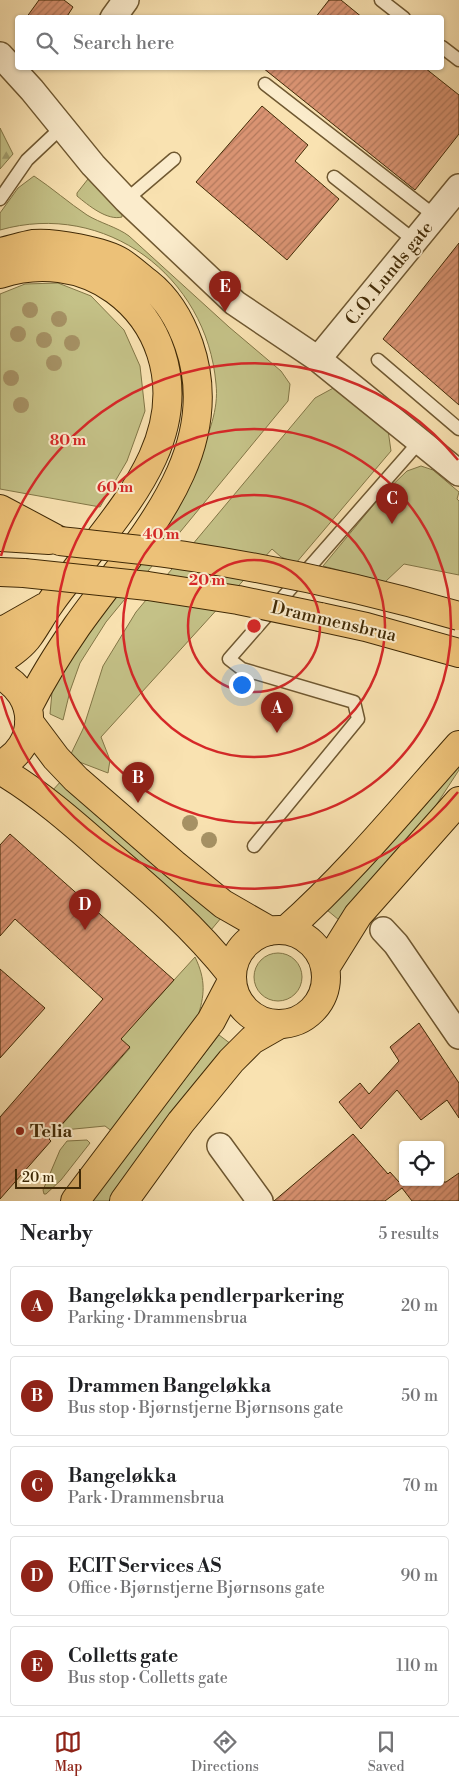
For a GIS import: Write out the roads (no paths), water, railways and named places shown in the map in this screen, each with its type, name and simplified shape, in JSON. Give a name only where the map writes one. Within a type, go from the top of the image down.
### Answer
[{"type":"main road","points":[[0,252],[34,244],[77,247],[120,261],[159,292],[172,309],[186,336],[194,358],[198,380],[196,425],[189,450],[173,489],[151,526],[76,627],[39,686],[29,715],[28,734],[23,745],[16,754],[0,765]]},
{"type":"main road","points":[[0,274],[33,266],[53,266],[90,276],[109,286],[124,296],[138,310],[150,327],[159,345],[168,379],[168,407],[165,426],[154,457],[121,510],[49,606],[28,638],[0,661]]},
{"type":"main road","points":[[0,509],[44,536]]},
{"type":"main road","name":"Drammensbrua","points":[[0,537],[44,536],[244,566],[364,591],[459,616]]},
{"type":"main road","name":"Drammensbrua","points":[[0,572],[148,586],[238,600],[366,627],[459,653]]},
{"type":"main road","points":[[0,631],[49,606]]},
{"type":"main road","points":[[0,675],[17,687],[24,696],[29,715],[56,758],[76,779],[166,858],[223,904],[278,930],[297,933],[307,939],[318,952],[325,968],[325,984],[320,999],[310,1012],[296,1020],[280,1024],[252,1040],[231,1061],[181,1122],[124,1201]]},
{"type":"main road","points":[[280,1024],[268,1023],[257,1018],[247,1012],[240,1003],[234,992],[232,978],[234,962],[239,951],[258,934],[278,930],[305,913],[360,856],[459,744]]},
{"type":"main road","points":[[0,770],[29,787],[50,803],[151,891],[196,933],[232,978]]},
{"type":"main road","points":[[325,968],[358,915],[459,801]]},
{"type":"main road","points":[[75,1201],[211,1021],[232,978]]},
{"type":"street","points":[[116,15],[126,0]]},
{"type":"street","points":[[0,55],[32,90],[93,165],[126,200],[235,303],[318,359],[459,473]]},
{"type":"street","name":"C.O. Lunds gate","points":[[318,359],[459,187]]},
{"type":"street","points":[[383,930],[396,944],[459,1036]]},
{"type":"street","points":[[220,1146],[260,1201]]},
{"type":"lane","points":[[381,0],[400,15]]},
{"type":"lane","points":[[444,49],[459,60]]},
{"type":"lane","points":[[265,84],[435,216]]},
{"type":"lane","points":[[0,199],[27,160],[62,127]]},
{"type":"lane","points":[[126,200],[174,159]]},
{"type":"lane","points":[[334,177],[415,240]]},
{"type":"lane","points":[[378,360],[459,429]]},
{"type":"lane","points":[[254,846],[358,719],[354,702],[242,669],[229,659],[420,442]]},
{"type":"place","name":"Colletts gate","points":[[225,312]]},
{"type":"place","name":"Bangeløkka","points":[[392,524]]},
{"type":"place","name":"Bangeløkka pendlerparkering","points":[[277,733]]},
{"type":"place","name":"Drammen Bangeløkka","points":[[138,803]]},
{"type":"place","name":"ECIT Services AS","points":[[85,930]]},
{"type":"place","name":"Telia","points":[[20,1131]]}]
